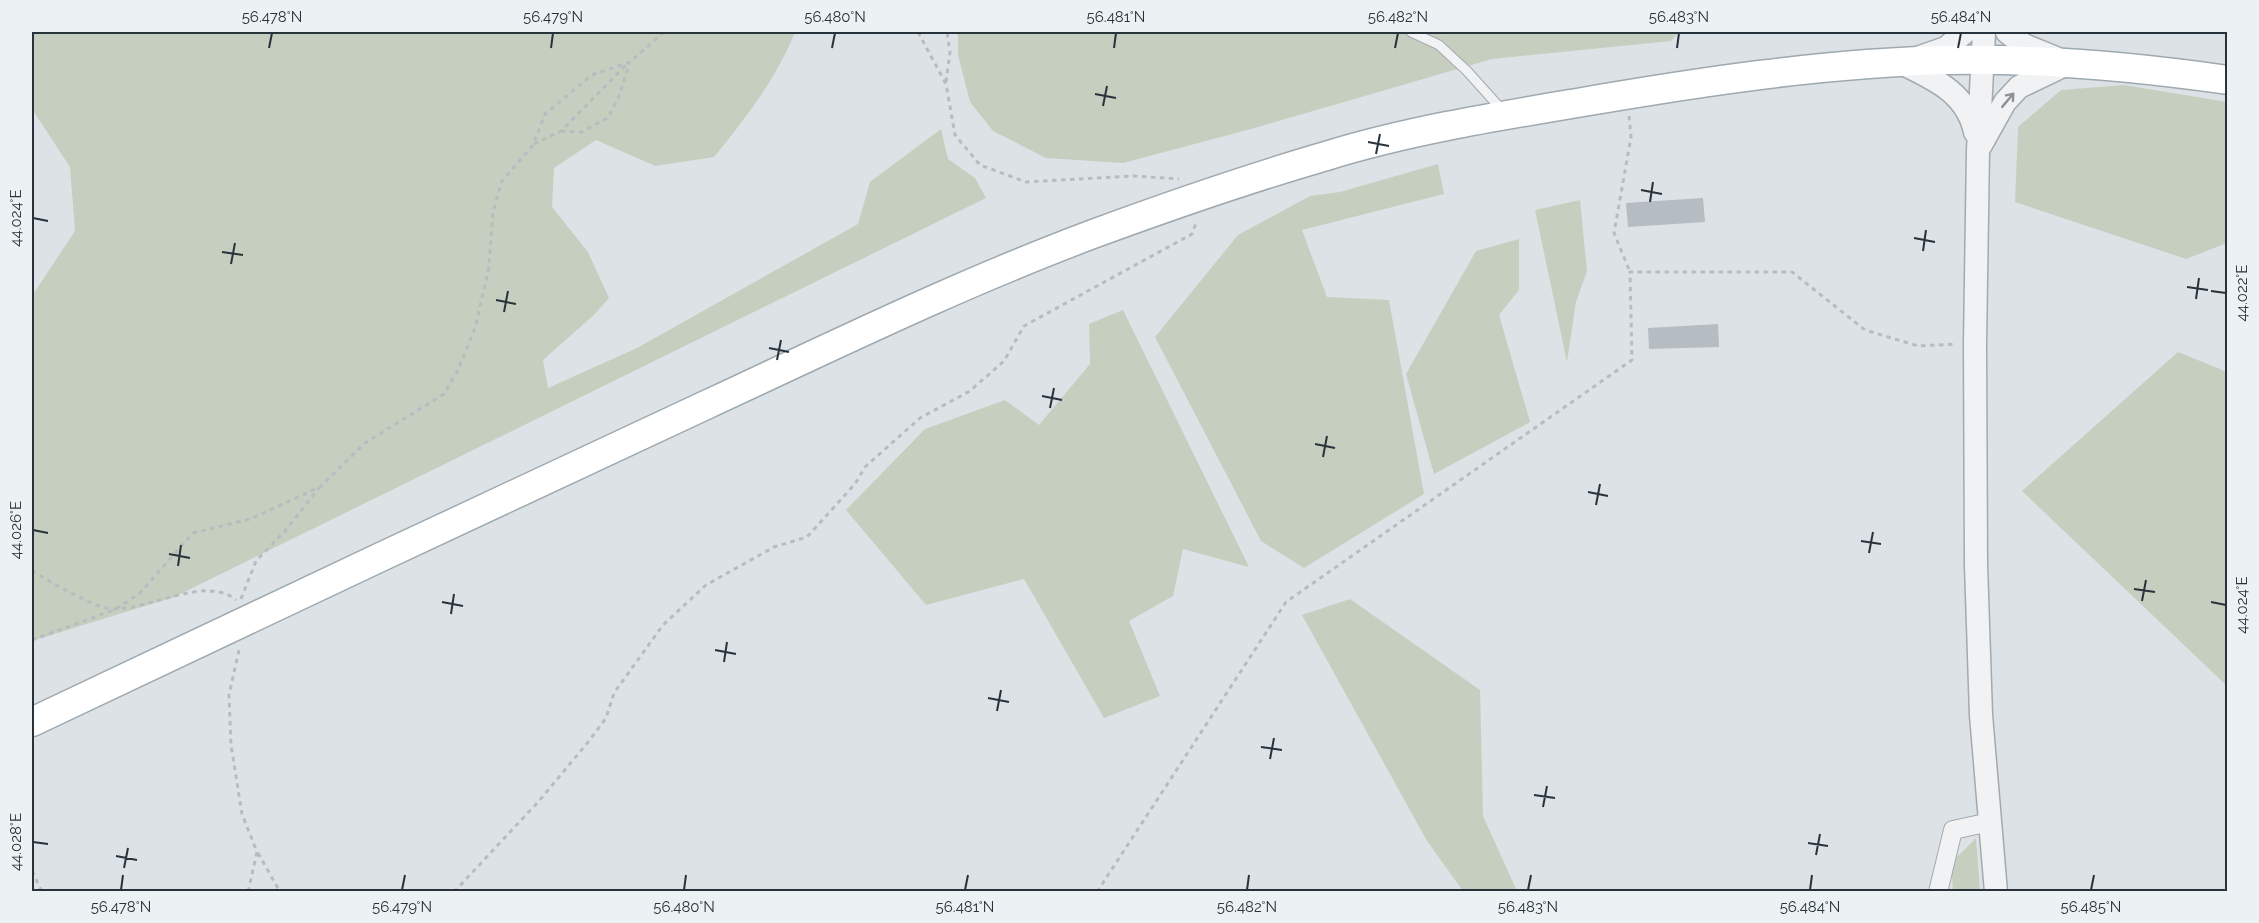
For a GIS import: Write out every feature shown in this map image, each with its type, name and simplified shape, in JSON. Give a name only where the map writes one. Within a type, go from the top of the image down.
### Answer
[{"type":"main road","points":[[32,722],[509,495],[961,289],[1089,235],[1329,155],[1407,135],[1505,115],[1628,94],[1780,73],[1901,63],[1982,60],[2116,66],[2228,80]]},
{"type":"street","points":[[1901,63],[1946,48],[1965,32]]},
{"type":"street","points":[[1984,32],[1978,150],[1975,344],[1976,565],[1981,716],[1996,891]]},
{"type":"street","points":[[2007,32],[2024,45],[2068,63]]},
{"type":"street","points":[[1901,63],[1940,82],[1955,93],[1973,122],[1978,150]]},
{"type":"street","points":[[1978,150],[2005,102],[2019,87],[2068,63]]},
{"type":"street","points":[[1938,891],[1953,830],[1990,822]]},
{"type":"lane","points":[[1411,32],[1439,45],[1467,71],[1505,115]]},
{"type":"path","points":[[533,145],[561,130],[664,32]]},
{"type":"path","points":[[918,32],[946,84]]},
{"type":"path","points":[[947,32],[950,52],[946,84],[955,135],[981,165],[1026,182],[1134,176],[1179,179]]},
{"type":"path","points":[[561,130],[581,132],[608,118],[620,94],[630,62]]},
{"type":"path","points":[[32,640],[114,609],[210,590],[227,593],[240,603],[243,589],[256,561],[285,531],[320,487],[365,443],[444,394],[457,372],[475,328],[489,267],[493,212],[502,181],[533,145],[546,114],[592,75],[630,62]]},
{"type":"path","points":[[1097,891],[1286,602],[1632,360],[1630,272],[1614,233],[1631,137],[1628,94]]},
{"type":"path","points":[[454,891],[539,801],[589,741],[606,718],[615,693],[663,625],[706,585],[774,547],[807,537],[855,484],[865,467],[920,418],[970,391],[1004,361],[1024,326],[1192,234],[1208,194]]},
{"type":"path","points":[[1630,272],[1792,272],[1865,330],[1918,346],[1975,344]]},
{"type":"path","points":[[32,571],[78,597],[114,609],[139,594],[193,533],[250,519],[320,487]]},
{"type":"path","points":[[244,622],[229,695],[231,735],[242,814],[257,852],[280,891]]},
{"type":"path","points":[[248,891],[257,852]]},
{"type":"path","points":[[32,871],[42,891]]},
{"type":"green space","points":[[32,32],[795,32],[779,66],[759,98],[714,157],[655,166],[596,140],[554,168],[552,207],[588,252],[609,298],[595,314],[543,360],[548,388],[637,348],[858,224],[870,182],[941,129],[948,159],[975,178],[986,198],[174,597],[32,641],[32,296],[75,231],[70,167],[32,109]]},
{"type":"green space","points":[[958,32],[1679,32],[1671,41],[1492,59],[1251,129],[1123,163],[1046,158],[993,131],[970,102],[958,55]]},
{"type":"green space","points":[[2124,85],[2227,102],[2227,243],[2186,259],[2015,202],[2018,127],[2061,90]]},
{"type":"green space","points":[[1438,164],[1444,194],[1302,230],[1327,297],[1389,300],[1424,494],[1304,568],[1261,541],[1155,337],[1238,235],[1310,196],[1340,192]]},
{"type":"green space","points":[[1580,200],[1587,271],[1576,302],[1567,362],[1535,210]]},
{"type":"green space","points":[[1519,239],[1519,290],[1499,315],[1530,422],[1434,474],[1406,374],[1476,251]]},
{"type":"green space","points":[[1123,310],[1249,567],[1183,549],[1173,596],[1129,621],[1160,696],[1104,718],[1024,579],[926,605],[846,510],[925,429],[1005,400],[1039,425],[1090,364],[1089,324]]},
{"type":"green space","points":[[2178,352],[2227,372],[2227,686],[2022,491]]},
{"type":"green space","points":[[1350,599],[1480,690],[1483,816],[1517,891],[1463,891],[1427,841],[1302,615]]},
{"type":"green space","points":[[1976,838],[1980,891],[1953,891],[1951,863]]},
{"type":"building","points":[[1703,198],[1705,222],[1628,227],[1626,203]]},
{"type":"building","points":[[1718,324],[1719,347],[1649,349],[1648,328]]}]
